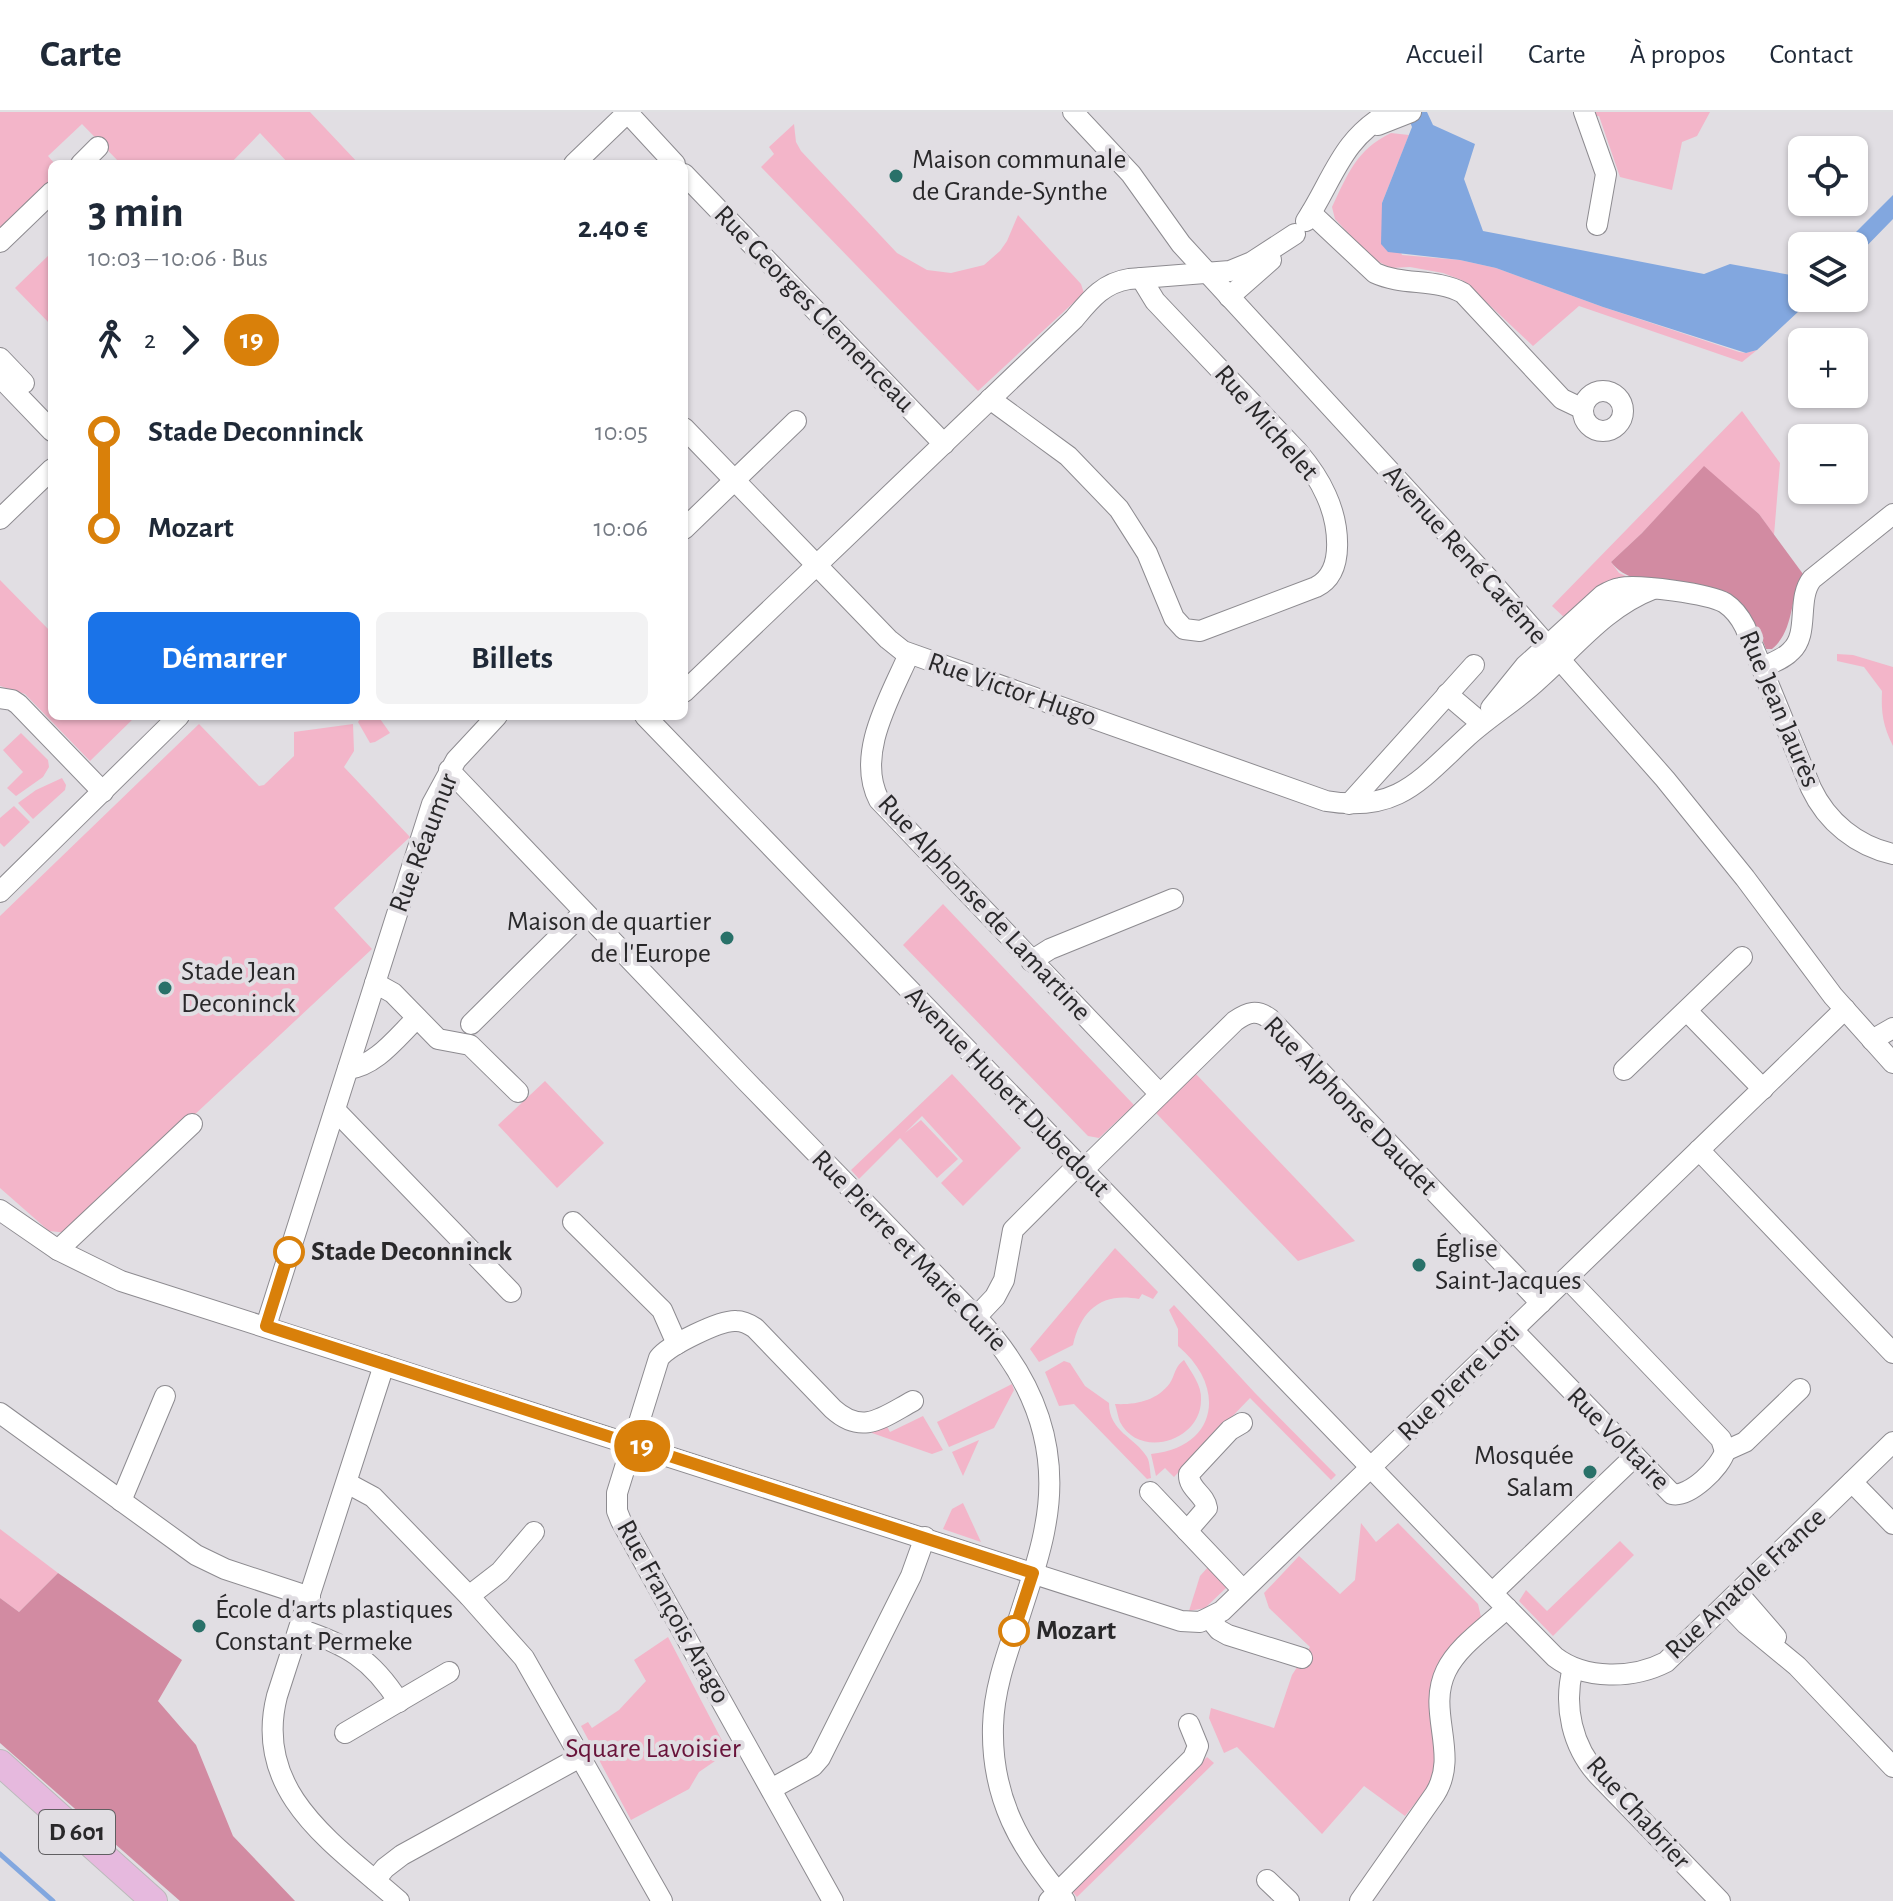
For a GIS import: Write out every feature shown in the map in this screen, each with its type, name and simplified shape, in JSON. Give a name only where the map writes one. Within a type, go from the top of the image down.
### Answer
[{"type":"main road","name":"D 601","points":[[0,1763],[154,1901]]},
{"type":"main road","name":"D 601","points":[[0,1781],[134,1901]]},
{"type":"street","points":[[578,160],[628,112],[671,160]]},
{"type":"street","name":"Avenue René Carême","points":[[1073,112],[1131,174],[1169,230],[1554,652],[1697,817],[1845,1009],[1893,1063]]},
{"type":"street","points":[[688,688],[1102,289],[1120,281],[1144,282],[1195,288],[1229,297],[1272,260],[1295,234],[1311,213],[1340,157],[1363,131],[1402,113]]},
{"type":"street","points":[[1585,114],[1606,179],[1597,225]]},
{"type":"street","points":[[85,160],[98,147]]},
{"type":"street","name":"Rue Georges Clemenceau","points":[[688,178],[944,444]]},
{"type":"street","points":[[0,242],[48,196]]},
{"type":"street","points":[[1311,213],[1375,273],[1447,286],[1463,293],[1562,399],[1583,409]]},
{"type":"street","points":[[1144,282],[1209,274],[1246,264],[1295,234]]},
{"type":"street","name":"Rue Michelet","points":[[990,399],[1082,468],[1125,517],[1147,553],[1174,618],[1184,629],[1195,632],[1323,583],[1333,571],[1336,551],[1331,510],[1316,475],[1298,452],[1155,301],[1144,282]]},
{"type":"street","points":[[0,358],[48,419]]},
{"type":"street","points":[[0,377],[48,420]]},
{"type":"street","points":[[688,525],[796,421]]},
{"type":"street","name":"Rue Victor Hugo","points":[[688,432],[893,644],[909,654],[1318,799],[1349,804],[1386,799],[1412,787],[1475,728],[1521,695],[1554,652]]},
{"type":"street","points":[[0,519],[48,473]]},
{"type":"street","points":[[1763,667],[1786,656],[1798,643],[1805,591],[1812,579],[1893,514]]},
{"type":"street","name":"Rue Jean Jaurès","points":[[1554,652],[1617,606],[1653,589],[1705,596],[1727,604],[1742,620],[1819,802],[1854,838],[1869,847],[1893,854]]},
{"type":"street","name":"Rue Alphonse de Lamartine","points":[[909,654],[873,748],[871,775],[876,794],[889,813],[1160,1094]]},
{"type":"street","points":[[1349,804],[1474,665]]},
{"type":"street","points":[[1447,694],[1475,728]]},
{"type":"street","points":[[0,698],[15,702],[99,788]]},
{"type":"street","points":[[0,892],[161,720]]},
{"type":"street","points":[[0,875],[175,720]]},
{"type":"street","name":"Rue Réaumur","points":[[266,1326],[429,815],[449,770],[487,720]]},
{"type":"street","name":"Avenue Hubert Dubedout","points":[[654,720],[1080,1168],[1371,1467]]},
{"type":"street","name":"Rue Pierre et Marie Curie","points":[[449,770],[976,1317],[1003,1346],[1032,1395],[1048,1458],[1048,1509],[1033,1573],[997,1688],[993,1717],[994,1756],[1001,1795],[1014,1830],[1057,1898]]},
{"type":"street","points":[[1031,961],[1050,949],[1173,899]]},
{"type":"street","points":[[471,1024],[584,912]]},
{"type":"street","points":[[1624,1070],[1742,957]]},
{"type":"street","points":[[375,983],[393,993],[438,1039],[470,1045],[518,1092]]},
{"type":"street","name":"Rue Pierre Loti","points":[[1210,1619],[1845,1009]]},
{"type":"street","points":[[1687,1011],[1763,1089]]},
{"type":"street","name":"Rue Alphonse Daudet","points":[[976,1317],[995,1297],[1004,1280],[1013,1230],[1235,1021],[1251,1012],[1261,1012],[1270,1019],[1541,1303]]},
{"type":"street","points":[[348,1069],[372,1060],[417,1018]]},
{"type":"street","points":[[1872,1040],[1893,1028]]},
{"type":"street","points":[[335,1110],[511,1292]]},
{"type":"street","points":[[58,1250],[192,1124]]},
{"type":"street","points":[[1699,1150],[1893,1353]]},
{"type":"street","points":[[2,1216],[110,1277],[1110,1598],[1188,1622],[1210,1619],[1228,1635],[1302,1658]]},
{"type":"street","points":[[573,1222],[662,1310],[677,1344],[723,1323],[739,1321],[759,1332],[847,1420],[869,1423],[913,1401]]},
{"type":"street","points":[[1567,1278],[1718,1435],[1725,1451],[1745,1442],[1800,1389]]},
{"type":"street","name":"Rue Voltaire","points":[[1513,1330],[1669,1493],[1680,1496],[1691,1491],[1719,1464],[1725,1451]]},
{"type":"street","name":"Rue François Arago","points":[[677,1344],[666,1350],[657,1362],[617,1493],[617,1511],[833,1901]]},
{"type":"street","points":[[384,1365],[273,1714],[273,1746],[277,1767],[288,1793],[301,1812],[399,1901]]},
{"type":"street","points":[[121,1501],[165,1396]]},
{"type":"street","points":[[0,1413],[196,1555],[225,1569],[310,1597]]},
{"type":"street","points":[[1187,1531],[1207,1508],[1204,1499],[1190,1483],[1189,1474],[1230,1430],[1242,1423]]},
{"type":"street","name":"Rue Anatole France","points":[[1371,1467],[1555,1657],[1573,1668],[1611,1674],[1637,1672],[1660,1665],[1678,1653],[1893,1442]]},
{"type":"street","points":[[1360,1901],[1435,1794],[1444,1776],[1446,1754],[1439,1700],[1446,1672],[1499,1601],[1634,1457]]},
{"type":"street","points":[[1852,1482],[1893,1524]]},
{"type":"street","points":[[347,1483],[373,1497],[512,1642],[530,1666],[662,1901]]},
{"type":"street","points":[[1150,1492],[1243,1590]]},
{"type":"street","points":[[469,1596],[500,1572],[534,1532]]},
{"type":"street","points":[[771,1789],[813,1766],[820,1758],[907,1584],[925,1537]]},
{"type":"street","points":[[1733,1599],[1746,1624],[1797,1666],[1893,1767]]},
{"type":"street","points":[[299,1629],[332,1640],[354,1652],[381,1675],[399,1702]]},
{"type":"street","name":"Rue Chabrier","points":[[1573,1668],[1569,1711],[1585,1758],[1720,1901]]},
{"type":"street","points":[[345,1733],[449,1672]]},
{"type":"street","points":[[1057,1898],[1193,1758],[1198,1746],[1189,1724]]},
{"type":"street","points":[[375,1880],[402,1855],[582,1756]]},
{"type":"street","points":[[1267,1880],[1289,1901]]},
{"type":"green space","points":[[0,112],[310,112],[355,160],[285,160],[260,133],[234,160],[117,160],[82,124],[48,156],[52,160],[48,160],[48,183],[0,228]]},
{"type":"green space","points":[[1592,112],[1710,112],[1697,136],[1682,142],[1672,190],[1620,177],[1599,116],[1591,117]]},
{"type":"green space","points":[[794,124],[796,142],[801,151],[897,253],[927,270],[951,273],[984,265],[1007,241],[1018,215],[1081,284],[1084,293],[978,391],[761,167],[774,154],[769,147]]},
{"type":"green space","points":[[1391,133],[1409,135],[1382,203],[1402,255],[1460,260],[1496,268],[1739,352],[1757,350],[1742,362],[1579,306],[1533,346],[1464,281],[1443,273],[1410,267],[1391,268],[1373,259],[1335,219],[1332,207],[1361,155]]},
{"type":"green space","points":[[48,256],[48,322],[15,288]]},
{"type":"green space","points":[[1742,411],[1780,463],[1774,535],[1759,514],[1704,467],[1611,562],[1619,573],[1626,576],[1600,587],[1566,619],[1552,606]]},
{"type":"green space","points":[[0,580],[48,629],[48,718],[25,694],[0,686]]},
{"type":"green space","points":[[1837,654],[1853,655],[1893,667],[1893,746],[1883,719],[1882,691],[1864,667],[1837,661]]},
{"type":"green space","points":[[50,720],[132,720],[90,761]]},
{"type":"green space","points":[[381,720],[390,733],[370,743],[358,722]]},
{"type":"green space","name":"Stade Jean Deconinck","points":[[199,724],[259,786],[264,785],[294,756],[294,732],[353,724],[354,751],[344,767],[410,837],[334,908],[372,949],[68,1233],[49,1231],[0,1188],[0,916]]},
{"type":"green space","points":[[21,733],[48,760],[49,767],[43,777],[16,796],[7,788],[23,772],[3,750]]},
{"type":"green space","points":[[62,778],[65,790],[33,819],[18,803],[36,790]]},
{"type":"green space","points":[[14,806],[30,822],[4,847],[0,843],[0,818]]},
{"type":"green space","points":[[943,904],[1134,1105],[1099,1138],[1088,1136],[903,945]]},
{"type":"green space","points":[[952,1074],[1021,1148],[963,1206],[941,1183],[963,1161],[922,1116],[905,1133],[921,1120],[958,1159],[937,1178],[900,1138],[859,1179],[851,1170]]},
{"type":"green space","points":[[1196,1074],[1355,1241],[1298,1261],[1156,1113]]},
{"type":"green space","points":[[545,1081],[604,1143],[557,1188],[498,1125]]},
{"type":"green space","points":[[1115,1248],[1158,1292],[1153,1299],[1142,1294],[1139,1299],[1126,1297],[1104,1301],[1088,1313],[1073,1345],[1039,1362],[1030,1349]]},
{"type":"green space","points":[[1174,1305],[1336,1475],[1331,1480],[1250,1398],[1174,1477],[1165,1468],[1156,1476],[1151,1454],[1173,1449],[1190,1440],[1202,1428],[1208,1413],[1209,1396],[1204,1379],[1194,1362],[1178,1346],[1178,1329],[1169,1310]]},
{"type":"green space","points":[[1184,1360],[1201,1394],[1198,1414],[1191,1426],[1168,1441],[1154,1443],[1129,1434],[1120,1422],[1115,1404],[1138,1403],[1159,1394]]},
{"type":"green space","points":[[1064,1361],[1070,1363],[1085,1386],[1109,1403],[1113,1421],[1147,1457],[1151,1478],[1147,1479],[1074,1404],[1059,1406],[1045,1372]]},
{"type":"green space","points":[[1012,1384],[1014,1390],[994,1428],[949,1447],[937,1422]]},
{"type":"green space","points":[[923,1416],[943,1450],[932,1454],[872,1433],[871,1430],[885,1423],[890,1432]]},
{"type":"green space","points":[[979,1440],[963,1476],[952,1452]]},
{"type":"green space","points":[[963,1503],[981,1542],[943,1529],[952,1509]]},
{"type":"green space","points":[[1361,1523],[1376,1542],[1398,1523],[1478,1604],[1481,1617],[1447,1652],[1434,1675],[1430,1706],[1434,1769],[1431,1781],[1420,1797],[1405,1816],[1364,1786],[1322,1834],[1237,1747],[1224,1753],[1209,1718],[1211,1708],[1274,1728],[1292,1675],[1310,1647],[1269,1608],[1264,1593],[1299,1556],[1340,1594],[1355,1580]]},
{"type":"green space","points":[[0,1529],[58,1573],[19,1612],[0,1598]]},
{"type":"green space","points":[[1620,1541],[1634,1555],[1553,1636],[1519,1601],[1526,1590],[1547,1611]]},
{"type":"green space","points":[[1209,1566],[1226,1583],[1226,1588],[1205,1608],[1189,1611],[1200,1576]]},
{"type":"green space","name":"Square Lavoisier","points":[[668,1637],[728,1752],[699,1772],[689,1789],[631,1820],[581,1726],[588,1722],[592,1728],[619,1710],[646,1681],[634,1660]]},
{"type":"green space","points":[[1207,1757],[1214,1763],[1077,1897],[1071,1890]]},
{"type":"shaded area","points":[[1704,466],[1759,514],[1803,574],[1785,633],[1772,649],[1766,649],[1747,611],[1722,592],[1688,584],[1636,578],[1622,572],[1611,562]]},
{"type":"shaded area","points":[[58,1573],[182,1660],[158,1701],[196,1745],[233,1836],[295,1901],[180,1901],[0,1743],[0,1598],[19,1612]]},
{"type":"water","points":[[1406,112],[1427,112],[1433,125],[1475,144],[1464,179],[1483,231],[1704,274],[1730,264],[1788,274],[1788,312],[1798,312],[1757,350],[1746,353],[1603,307],[1496,268],[1460,260],[1388,252],[1381,244],[1382,203],[1412,127]]},
{"type":"water","points":[[1893,195],[1893,219],[1868,245],[1868,232],[1856,232]]},
{"type":"waterway","points":[[0,1854],[53,1901]]},
{"type":"bus line","name":"19","points":[[289,1252],[266,1326],[1033,1573],[1014,1631]]},
{"type":"place","name":"Maison communale de Grande-Synthe","points":[[896,176]]},
{"type":"place","name":"Maison de quartier de l'Europe","points":[[727,938]]},
{"type":"place","name":"Stade Jean Deconinck","points":[[165,988]]},
{"type":"place","name":"Stade Deconninck","points":[[289,1252]]},
{"type":"place","name":"Église Saint-Jacques","points":[[1419,1265]]},
{"type":"place","name":"Mosquée Salam","points":[[1590,1472]]},
{"type":"place","name":"École d'arts plastiques Constant Permeke","points":[[199,1626]]},
{"type":"place","name":"Mozart","points":[[1014,1631]]}]
